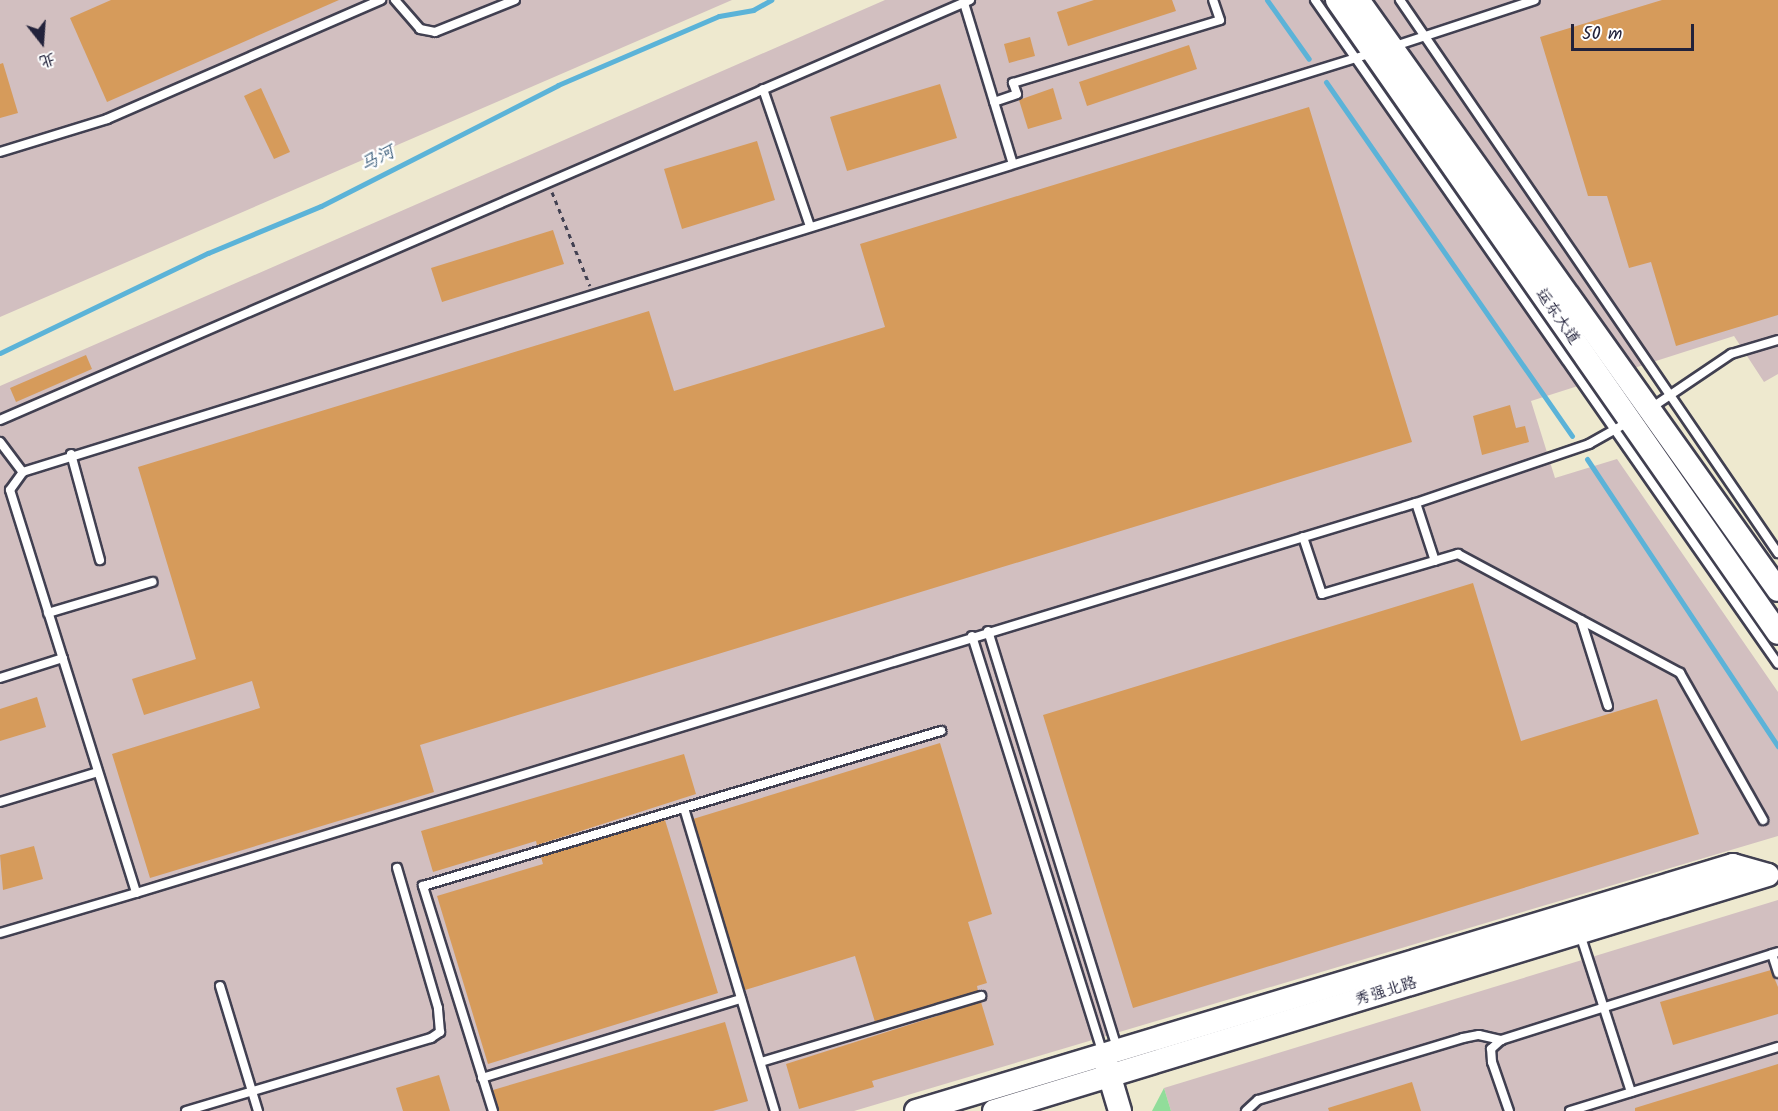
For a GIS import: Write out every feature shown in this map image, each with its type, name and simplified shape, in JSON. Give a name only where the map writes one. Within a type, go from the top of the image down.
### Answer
[{"type":"street","name":"运东大道","points":[[1337,0],[1778,633]]},
{"type":"street","name":"运东大道","points":[[1358,0],[1373,53]]},
{"type":"street","name":"运东大道","points":[[1631,420],[1778,590]]},
{"type":"street","points":[[916,1111],[1116,1076],[1733,865],[1774,877]]},
{"type":"street","name":"秀强北路","points":[[994,1111],[1581,939],[1774,877]]},
{"type":"street","name":"秀强北路","points":[[1042,1111],[1116,1076]]},
{"type":"lane","points":[[0,152],[107,119],[381,0]]},
{"type":"lane","points":[[395,0],[420,28],[435,32],[515,0]]},
{"type":"lane","points":[[994,102],[1017,94],[1013,83],[1220,20],[1213,0]]},
{"type":"lane","points":[[1315,0],[1373,53],[1631,420],[1778,664]]},
{"type":"lane","points":[[1400,0],[1669,397],[1778,553]]},
{"type":"lane","points":[[135,893],[10,490],[23,472],[71,454],[1373,53],[1535,0]]},
{"type":"lane","points":[[0,420],[967,1],[1012,164]]},
{"type":"lane","points":[[763,88],[810,226]]},
{"type":"lane","points":[[0,933],[988,631],[1416,503],[1589,444],[1669,397],[1731,354],[1778,340]]},
{"type":"lane","points":[[0,442],[23,472]]},
{"type":"lane","points":[[71,454],[100,560]]},
{"type":"lane","points":[[1416,503],[1435,561]]},
{"type":"lane","points":[[1303,537],[1322,594],[1458,554],[1680,673],[1762,820]]},
{"type":"lane","points":[[48,613],[152,582]]},
{"type":"lane","points":[[1581,620],[1608,706]]},
{"type":"lane","points":[[988,631],[1116,1076]]},
{"type":"lane","points":[[972,636],[1116,1076]]},
{"type":"lane","points":[[0,678],[63,658]]},
{"type":"lane","points":[[493,1111],[423,886],[942,731]]},
{"type":"lane","points":[[0,802],[98,772]]},
{"type":"lane","points":[[684,808],[775,1111]]},
{"type":"lane","points":[[186,1111],[431,1038],[440,1032],[438,1008],[397,868]]},
{"type":"lane","points":[[1581,939],[1631,1092]]},
{"type":"lane","points":[[1509,1111],[1492,1062],[1491,1049],[1501,1040],[1603,1005],[1775,953],[1778,973]]},
{"type":"lane","points":[[220,986],[258,1111]]},
{"type":"lane","points":[[760,1062],[981,996]]},
{"type":"lane","points":[[482,1078],[741,999]]},
{"type":"lane","points":[[1246,1111],[1258,1100],[1463,1038],[1479,1035],[1501,1040]]},
{"type":"lane","points":[[1570,1111],[1778,1047]]},
{"type":"path","points":[[548,182],[593,293]]},
{"type":"shaded area","points":[[0,0],[732,0],[0,317]]},
{"type":"shaded area","points":[[885,0],[1778,0],[1778,374],[1764,382],[1734,336],[1531,401],[1555,478],[1617,459],[1778,692],[1778,836],[854,1111],[0,1111],[0,386]]},
{"type":"shaded area","points":[[1778,900],[1778,1111],[1171,1111],[1164,1088]]},
{"type":"green space","points":[[1164,1088],[1171,1111],[1152,1111]]},
{"type":"building","points":[[111,0],[339,0],[107,102],[70,18]]},
{"type":"building","points":[[1094,0],[1172,0],[1176,11],[1068,46],[1057,12]]},
{"type":"building","points":[[1662,0],[1778,0],[1778,315],[1676,346],[1651,262],[1629,268],[1607,196],[1588,196],[1540,37]]},
{"type":"building","points":[[1030,37],[1035,56],[1009,63],[1004,44]]},
{"type":"building","points":[[1189,45],[1197,69],[1087,106],[1079,82]]},
{"type":"building","points":[[3,63],[18,113],[0,118],[0,64]]},
{"type":"building","points":[[940,84],[957,138],[847,171],[830,117]]},
{"type":"building","points":[[261,88],[290,152],[274,159],[244,96]]},
{"type":"building","points":[[1053,88],[1062,119],[1028,129],[1019,100]]},
{"type":"building","points":[[1309,107],[1412,442],[420,745],[434,792],[150,878],[112,754],[260,708],[252,681],[144,715],[132,679],[196,659],[138,467],[649,311],[674,391],[885,327],[860,244]]},
{"type":"building","points":[[757,141],[775,200],[682,229],[664,169]]},
{"type":"building","points":[[553,230],[564,264],[442,302],[431,268]]},
{"type":"building","points":[[86,355],[92,369],[16,402],[10,388]]},
{"type":"building","points":[[1510,405],[1516,428],[1525,426],[1529,442],[1482,455],[1473,416]]},
{"type":"building","points":[[1473,583],[1521,741],[1657,699],[1699,834],[1133,1008],[1043,715]]},
{"type":"building","points":[[37,697],[46,727],[0,741],[0,709]]},
{"type":"building","points":[[940,743],[992,914],[968,922],[987,983],[977,986],[978,991],[875,1022],[855,956],[745,990],[693,819]]},
{"type":"building","points":[[684,754],[696,794],[537,845],[536,841],[433,872],[421,831]]},
{"type":"building","points":[[665,820],[718,993],[488,1064],[437,896],[543,864],[541,857]]},
{"type":"building","points":[[34,846],[43,879],[3,890],[0,855]]},
{"type":"building","points":[[1771,970],[1778,987],[1778,1014],[1673,1045],[1660,1002]]},
{"type":"building","points":[[981,1002],[994,1045],[872,1081],[874,1087],[799,1109],[786,1064]]},
{"type":"building","points":[[725,1022],[748,1101],[713,1111],[499,1111],[493,1090]]},
{"type":"building","points":[[1778,1064],[1778,1111],[1635,1111],[1635,1108]]},
{"type":"building","points":[[439,1075],[450,1111],[403,1111],[396,1088]]},
{"type":"building","points":[[1412,1082],[1421,1111],[1329,1111],[1328,1108]]},
{"type":"waterway","name":"马河","points":[[0,353],[208,253],[321,206],[558,85],[719,16],[753,10],[771,0]]},
{"type":"waterway","points":[[1267,0],[1309,59]]},
{"type":"waterway","points":[[1326,82],[1572,436]]},
{"type":"waterway","points":[[1587,459],[1778,746]]}]
